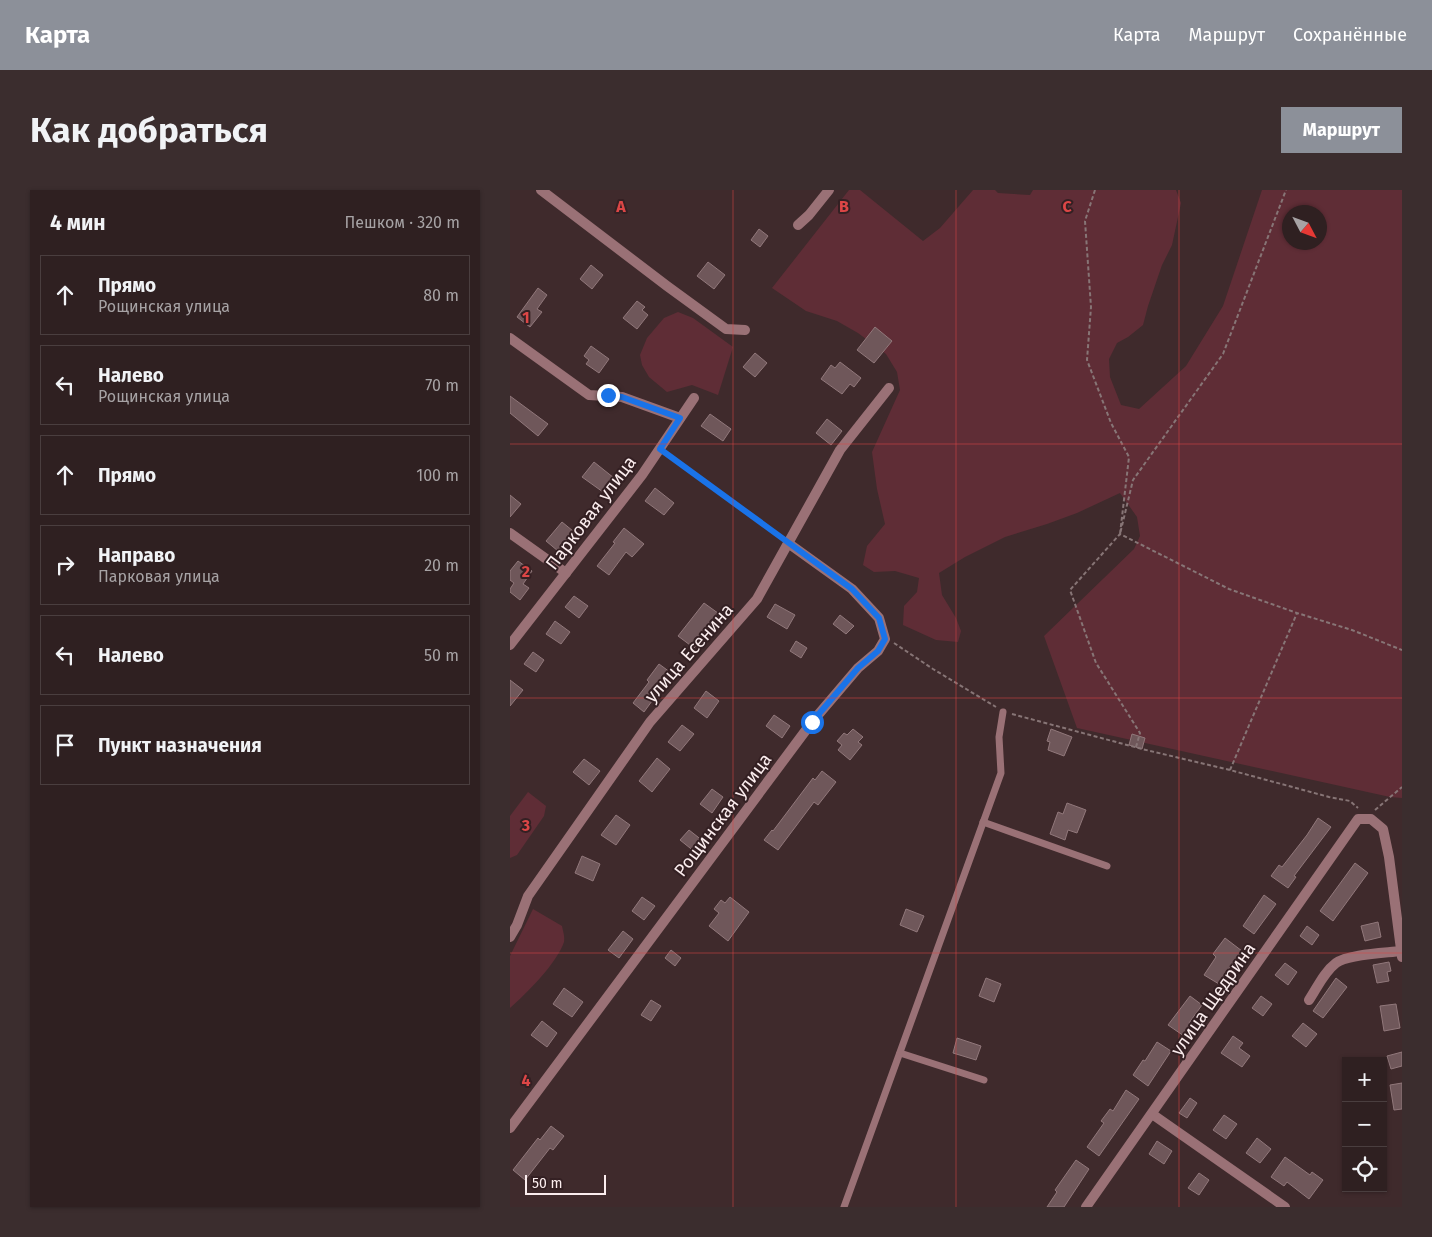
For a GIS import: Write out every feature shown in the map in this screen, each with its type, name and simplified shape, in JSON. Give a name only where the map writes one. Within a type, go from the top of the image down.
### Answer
[{"type":"street","points":[[541,190],[667,286],[726,328],[746,330]]},
{"type":"street","points":[[798,225],[809,216],[829,190]]},
{"type":"street","points":[[510,338],[589,394],[622,397],[680,418]]},
{"type":"street","name":"улица Есенина","points":[[510,936],[517,925],[528,896],[650,722],[757,599],[840,450],[889,388]]},
{"type":"street","name":"Парковая улица","points":[[510,645],[642,475],[694,398]]},
{"type":"street","points":[[510,533],[566,573]]},
{"type":"street","points":[[788,544],[852,589],[879,618],[885,639]]},
{"type":"street","name":"Рощинская улица","points":[[510,1128],[812,722],[858,668],[878,651],[885,639]]},
{"type":"street","name":"улица Щедрина","points":[[1086,1207],[1358,819],[1371,819]]},
{"type":"street","points":[[1308,1000],[1328,970],[1337,962],[1349,957],[1401,954],[1389,857],[1383,829],[1371,819]]},
{"type":"street","points":[[1152,1114],[1285,1207]]},
{"type":"lane","points":[[844,1207],[1001,773],[999,737],[1003,712]]},
{"type":"lane","points":[[984,822],[1107,866]]},
{"type":"lane","points":[[900,1052],[984,1080]]},
{"type":"path","points":[[1095,190],[1085,221],[1091,307],[1087,360],[1111,423],[1129,457],[1120,534]]},
{"type":"path","points":[[1136,747],[1140,733],[1096,663],[1070,590],[1120,534],[1133,480],[1223,354],[1286,190]]},
{"type":"path","points":[[660,449],[788,544]]},
{"type":"path","points":[[1120,534],[1230,589],[1297,614],[1352,630],[1402,650]]},
{"type":"path","points":[[1230,770],[1297,614]]},
{"type":"path","points":[[885,639],[896,644],[1003,712],[1350,801],[1371,819]]},
{"type":"path","points":[[1371,819],[1371,814],[1402,787]]},
{"type":"shaded area","points":[[849,190],[860,190],[923,241],[940,228],[973,190],[995,190],[998,193],[1030,195],[1033,190],[1176,190],[1181,203],[1172,245],[1162,265],[1143,325],[1117,343],[1109,359],[1110,377],[1121,405],[1139,409],[1186,366],[1223,306],[1262,190],[1402,190],[1402,798],[1390,797],[1077,728],[1044,636],[1134,549],[1140,536],[1137,517],[1120,493],[1077,513],[1005,537],[965,557],[939,573],[942,595],[956,618],[961,631],[958,642],[936,640],[903,625],[904,606],[917,592],[919,578],[895,571],[874,572],[863,565],[867,546],[885,524],[877,489],[872,452],[900,390],[897,372],[886,354],[858,333],[837,321],[806,311],[772,288]]},
{"type":"shaded area","points":[[678,312],[693,318],[733,347],[718,395],[692,385],[667,392],[649,377],[642,365],[640,355],[647,338],[664,318]]},
{"type":"shaded area","points":[[528,792],[546,806],[544,816],[517,855],[510,858],[510,816]]},
{"type":"shaded area","points":[[533,909],[562,926],[564,942],[548,968],[533,986],[510,1008],[510,956]]},
{"type":"building","points":[[759,229],[768,236],[760,247],[751,240]]},
{"type":"building","points":[[708,262],[725,275],[714,289],[697,276]]},
{"type":"building","points":[[591,265],[603,275],[592,289],[580,279]]},
{"type":"building","points":[[538,288],[547,295],[537,309],[542,312],[530,327],[517,317]]},
{"type":"building","points":[[637,301],[645,307],[642,310],[648,315],[637,329],[623,318]]},
{"type":"building","points":[[875,327],[892,341],[874,363],[857,350]]},
{"type":"building","points":[[591,346],[609,359],[599,373],[586,364],[589,360],[584,356]]},
{"type":"building","points":[[755,353],[767,363],[755,377],[743,367]]},
{"type":"building","points":[[840,362],[861,378],[854,387],[850,384],[842,394],[821,379],[831,365],[835,368]]},
{"type":"building","points":[[510,396],[548,424],[538,436],[510,413]]},
{"type":"building","points":[[710,414],[731,429],[723,441],[701,426]]},
{"type":"building","points":[[827,419],[842,431],[831,445],[816,433]]},
{"type":"building","points":[[594,462],[614,478],[603,492],[582,477]]},
{"type":"building","points":[[655,488],[674,503],[664,515],[645,501]]},
{"type":"building","points":[[510,495],[521,504],[510,517]]},
{"type":"building","points":[[562,522],[573,531],[558,551],[546,541]]},
{"type":"building","points":[[624,528],[644,544],[632,557],[626,552],[609,575],[597,566]]},
{"type":"building","points":[[518,561],[532,571],[523,584],[529,588],[520,600],[510,592],[514,583],[510,580],[510,571]]},
{"type":"building","points":[[574,596],[588,606],[579,618],[565,607]]},
{"type":"building","points":[[704,603],[722,616],[713,627],[711,626],[694,648],[678,636]]},
{"type":"building","points":[[775,604],[795,615],[787,629],[767,617]]},
{"type":"building","points":[[840,615],[854,626],[846,634],[833,624]]},
{"type":"building","points":[[555,621],[570,632],[561,644],[546,634]]},
{"type":"building","points":[[796,641],[807,648],[801,658],[790,651]]},
{"type":"building","points":[[533,652],[544,660],[536,672],[524,664]]},
{"type":"building","points":[[659,664],[674,675],[644,712],[633,703],[649,682],[647,680]]},
{"type":"building","points":[[510,680],[523,690],[510,706]]},
{"type":"building","points":[[706,691],[719,701],[707,718],[694,708]]},
{"type":"building","points":[[774,715],[790,726],[782,738],[766,726]]},
{"type":"building","points":[[682,725],[694,734],[680,751],[668,742]]},
{"type":"building","points":[[853,729],[863,737],[858,742],[862,745],[850,760],[838,750],[842,745],[837,741],[844,733],[847,735]]},
{"type":"building","points":[[1051,729],[1072,737],[1064,756],[1048,750],[1050,742],[1047,741]]},
{"type":"building","points":[[1132,734],[1145,738],[1142,749],[1129,745]]},
{"type":"building","points":[[657,758],[670,769],[652,792],[639,781]]},
{"type":"building","points":[[584,759],[600,771],[589,785],[573,772]]},
{"type":"building","points":[[822,771],[836,782],[818,805],[814,802],[778,850],[764,840],[813,778],[815,780]]},
{"type":"building","points":[[712,789],[723,797],[712,813],[700,804]]},
{"type":"building","points":[[1067,803],[1086,810],[1077,833],[1068,830],[1065,840],[1050,834],[1058,812],[1063,814]]},
{"type":"building","points":[[616,815],[630,825],[616,845],[601,835]]},
{"type":"building","points":[[1318,818],[1331,827],[1294,876],[1296,877],[1288,888],[1271,876],[1279,865],[1282,867]]},
{"type":"building","points":[[689,830],[703,841],[695,852],[680,840]]},
{"type":"building","points":[[582,856],[600,864],[593,881],[575,873]]},
{"type":"building","points":[[1355,863],[1368,873],[1333,921],[1320,911]]},
{"type":"building","points":[[1264,895],[1276,904],[1254,934],[1243,926]]},
{"type":"building","points":[[642,897],[655,906],[644,920],[632,911]]},
{"type":"building","points":[[730,897],[749,912],[728,941],[709,926],[719,913],[714,909],[721,900],[725,903]]},
{"type":"building","points":[[906,909],[924,916],[917,932],[900,925]]},
{"type":"building","points":[[1378,922],[1381,937],[1365,941],[1361,926]]},
{"type":"building","points":[[1307,926],[1319,935],[1312,945],[1300,936]]},
{"type":"building","points":[[623,931],[633,939],[619,958],[608,950]]},
{"type":"building","points":[[1225,938],[1242,951],[1219,984],[1204,975],[1216,957],[1213,954]]},
{"type":"building","points":[[671,950],[681,958],[675,966],[665,958]]},
{"type":"building","points":[[1389,962],[1391,971],[1387,972],[1389,981],[1377,983],[1373,965]]},
{"type":"building","points":[[1285,963],[1297,972],[1288,985],[1275,975]]},
{"type":"building","points":[[986,978],[1001,984],[994,1002],[979,996]]},
{"type":"building","points":[[1336,978],[1347,987],[1323,1018],[1313,1011]]},
{"type":"building","points":[[564,988],[583,1002],[572,1017],[553,1004]]},
{"type":"building","points":[[1190,996],[1202,1005],[1189,1023],[1191,1025],[1184,1036],[1168,1025]]},
{"type":"building","points":[[1261,996],[1272,1004],[1263,1016],[1252,1008]]},
{"type":"building","points":[[651,1000],[661,1006],[651,1021],[641,1015]]},
{"type":"building","points":[[1396,1004],[1400,1028],[1384,1031],[1380,1006]]},
{"type":"building","points":[[542,1021],[557,1033],[547,1047],[531,1035]]},
{"type":"building","points":[[1303,1023],[1317,1034],[1306,1047],[1292,1036]]},
{"type":"building","points":[[1233,1036],[1243,1043],[1239,1048],[1250,1056],[1242,1067],[1221,1053]]},
{"type":"building","points":[[957,1038],[981,1046],[976,1060],[953,1053]]},
{"type":"building","points":[[1157,1042],[1171,1051],[1148,1086],[1133,1075]]},
{"type":"building","points":[[1402,1052],[1402,1066],[1391,1069],[1387,1056]]},
{"type":"building","points":[[1402,1083],[1402,1109],[1394,1110],[1390,1085]]},
{"type":"building","points":[[1126,1090],[1139,1099],[1099,1156],[1087,1147],[1104,1123],[1101,1121],[1110,1109],[1113,1111]]},
{"type":"building","points":[[1190,1098],[1197,1103],[1187,1118],[1179,1113]]},
{"type":"building","points":[[1224,1115],[1237,1124],[1226,1139],[1213,1130]]},
{"type":"building","points":[[551,1126],[564,1136],[553,1150],[550,1148],[525,1180],[513,1170],[538,1138],[540,1140]]},
{"type":"building","points":[[1257,1138],[1271,1149],[1260,1163],[1246,1153]]},
{"type":"building","points":[[1157,1141],[1172,1151],[1164,1164],[1149,1154]]},
{"type":"building","points":[[1285,1157],[1310,1175],[1312,1172],[1323,1180],[1309,1199],[1287,1182],[1284,1186],[1271,1177]]},
{"type":"building","points":[[1076,1160],[1089,1169],[1064,1207],[1047,1207],[1057,1192],[1055,1190]]},
{"type":"building","points":[[1199,1173],[1209,1180],[1199,1195],[1188,1188]]},
{"type":"route","points":[[608,395],[622,397],[680,418],[660,449],[852,589],[879,618],[885,639],[878,651],[858,668],[812,722]]}]
